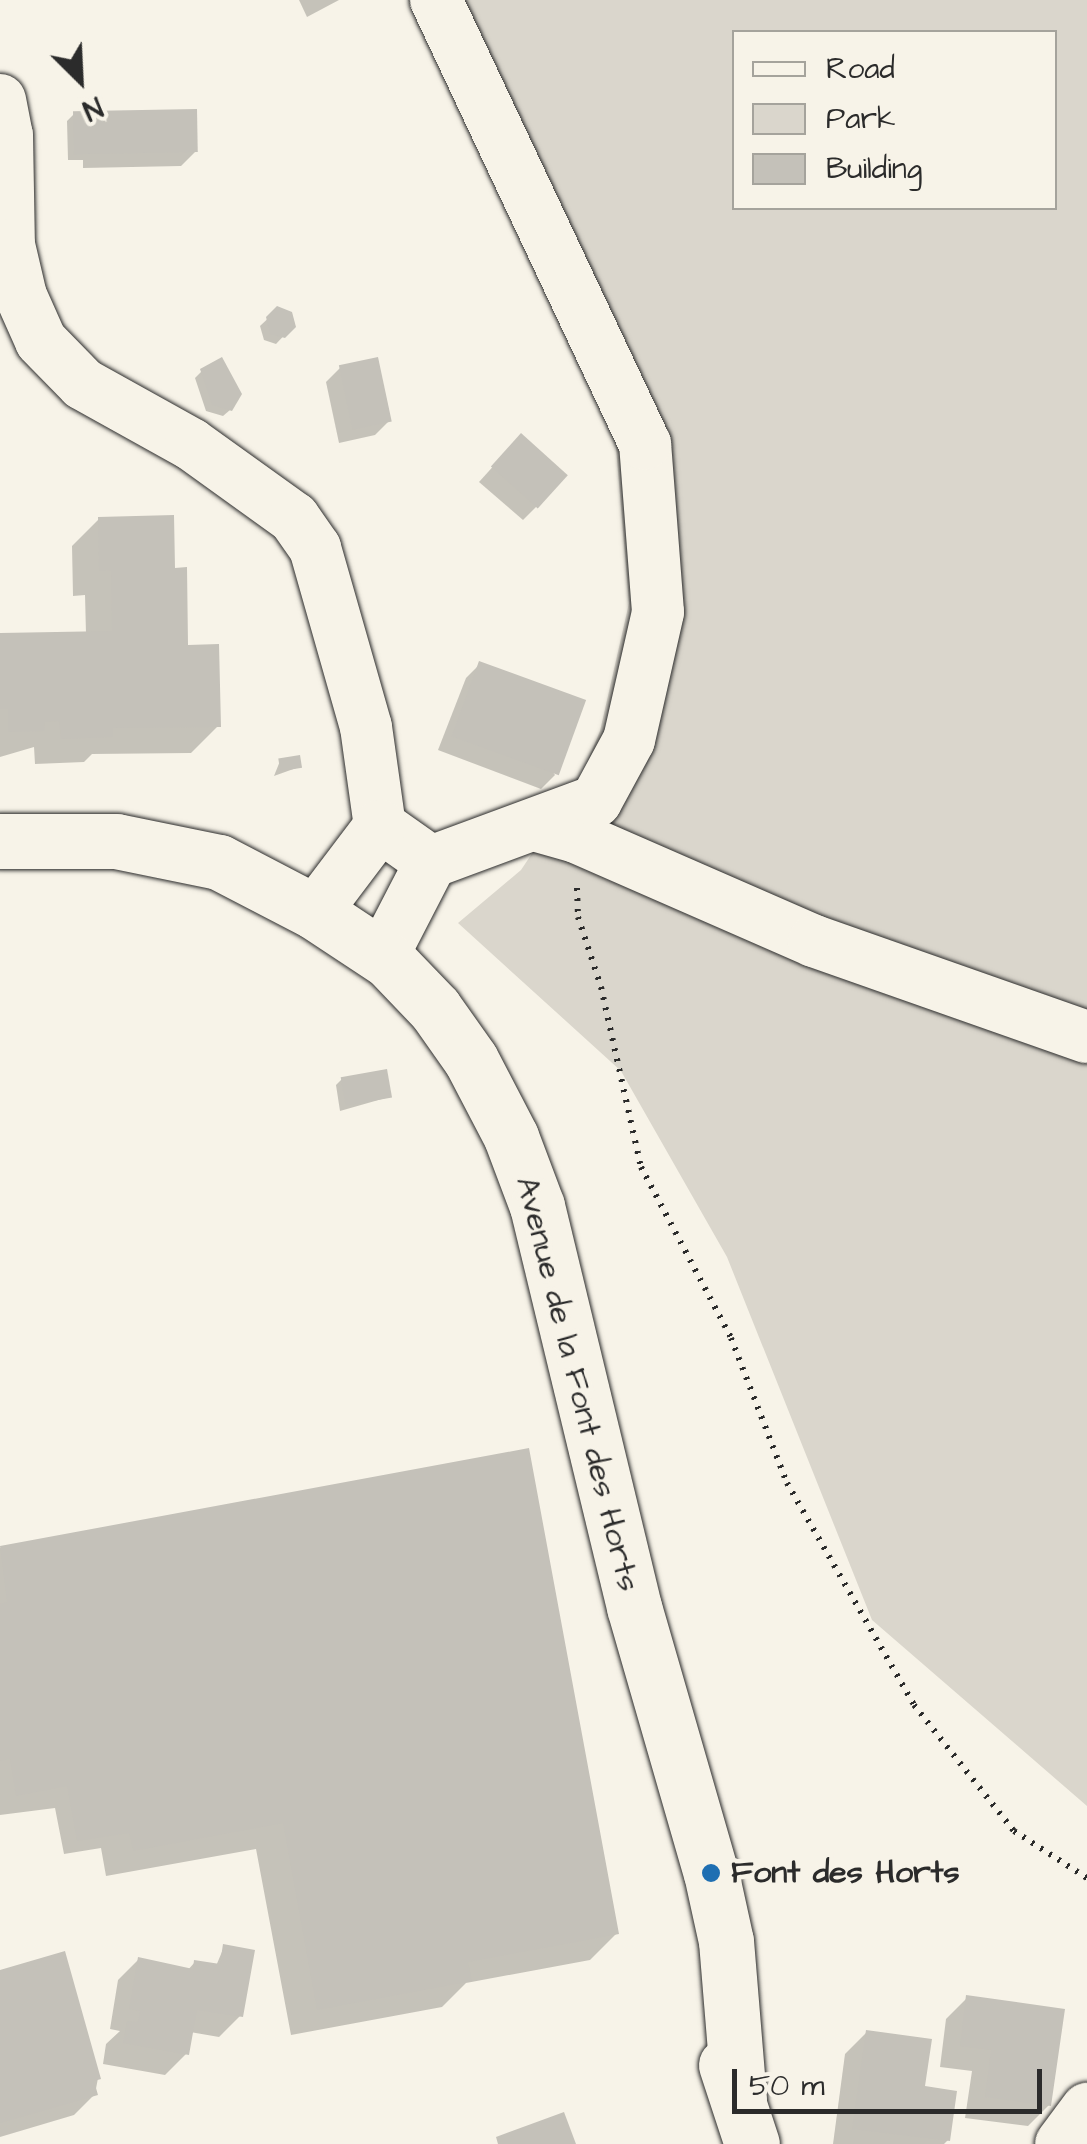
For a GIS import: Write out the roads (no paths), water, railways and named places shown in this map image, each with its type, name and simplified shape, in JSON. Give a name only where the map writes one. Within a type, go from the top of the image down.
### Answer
[{"type":"main road","name":"Avenue de la Font des Horts","points":[[0,841],[116,841],[218,862],[315,912],[382,958],[435,1009],[512,1136],[537,1206],[634,1607],[726,1941],[746,2122]]},
{"type":"street","points":[[382,958],[431,862],[555,831],[596,801],[629,740],[658,612],[644,444],[436,0]]},
{"type":"street","points":[[0,100],[8,135],[5,234],[21,296],[41,341],[82,384],[214,460],[294,518],[316,548],[366,727],[380,826],[315,912]]},
{"type":"street","points":[[380,826],[431,862]]},
{"type":"street","points":[[555,831],[814,941],[1087,1037]]},
{"type":"street","points":[[1060,2144],[1087,2109]]},
{"type":"place","name":"Font des Horts","points":[[711,1873]]}]
